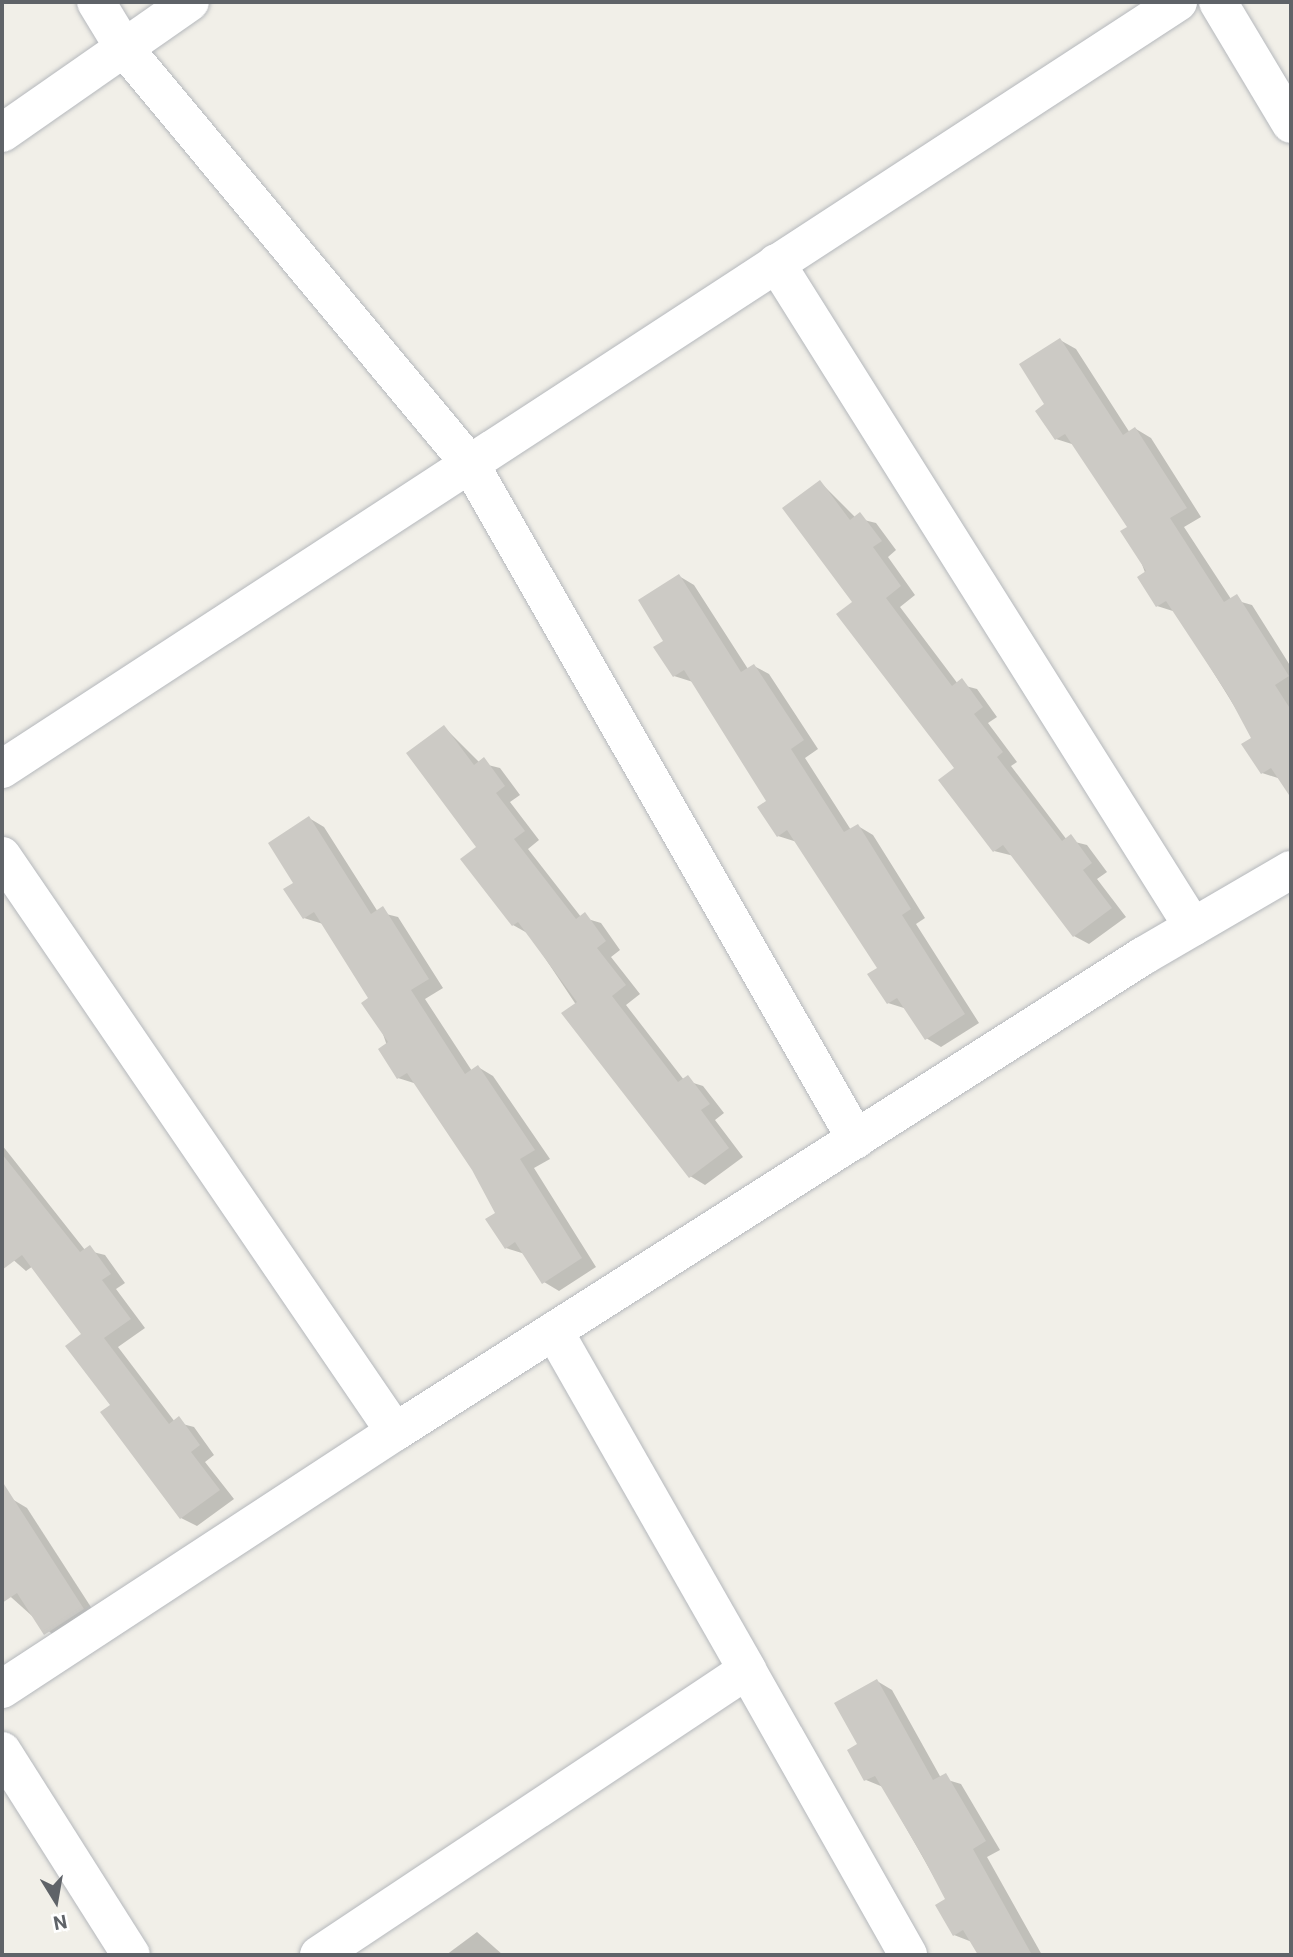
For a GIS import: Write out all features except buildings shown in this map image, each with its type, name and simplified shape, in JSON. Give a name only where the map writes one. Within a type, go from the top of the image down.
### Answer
[{"type":"street","points":[[96,2],[124,48],[470,464],[856,1139]]},
{"type":"street","points":[[2,133],[190,2]]},
{"type":"street","points":[[2,769],[1178,2]]},
{"type":"street","points":[[1218,2],[1291,124]]},
{"type":"street","points":[[776,263],[1193,927]]},
{"type":"street","points":[[2,856],[395,1432]]},
{"type":"street","points":[[2,1689],[395,1432],[856,1139],[1193,927],[1291,870]]},
{"type":"street","points":[[554,1331],[908,1955]]},
{"type":"street","points":[[319,1955],[747,1670]]},
{"type":"street","points":[[2,1751],[131,1955]]}]
